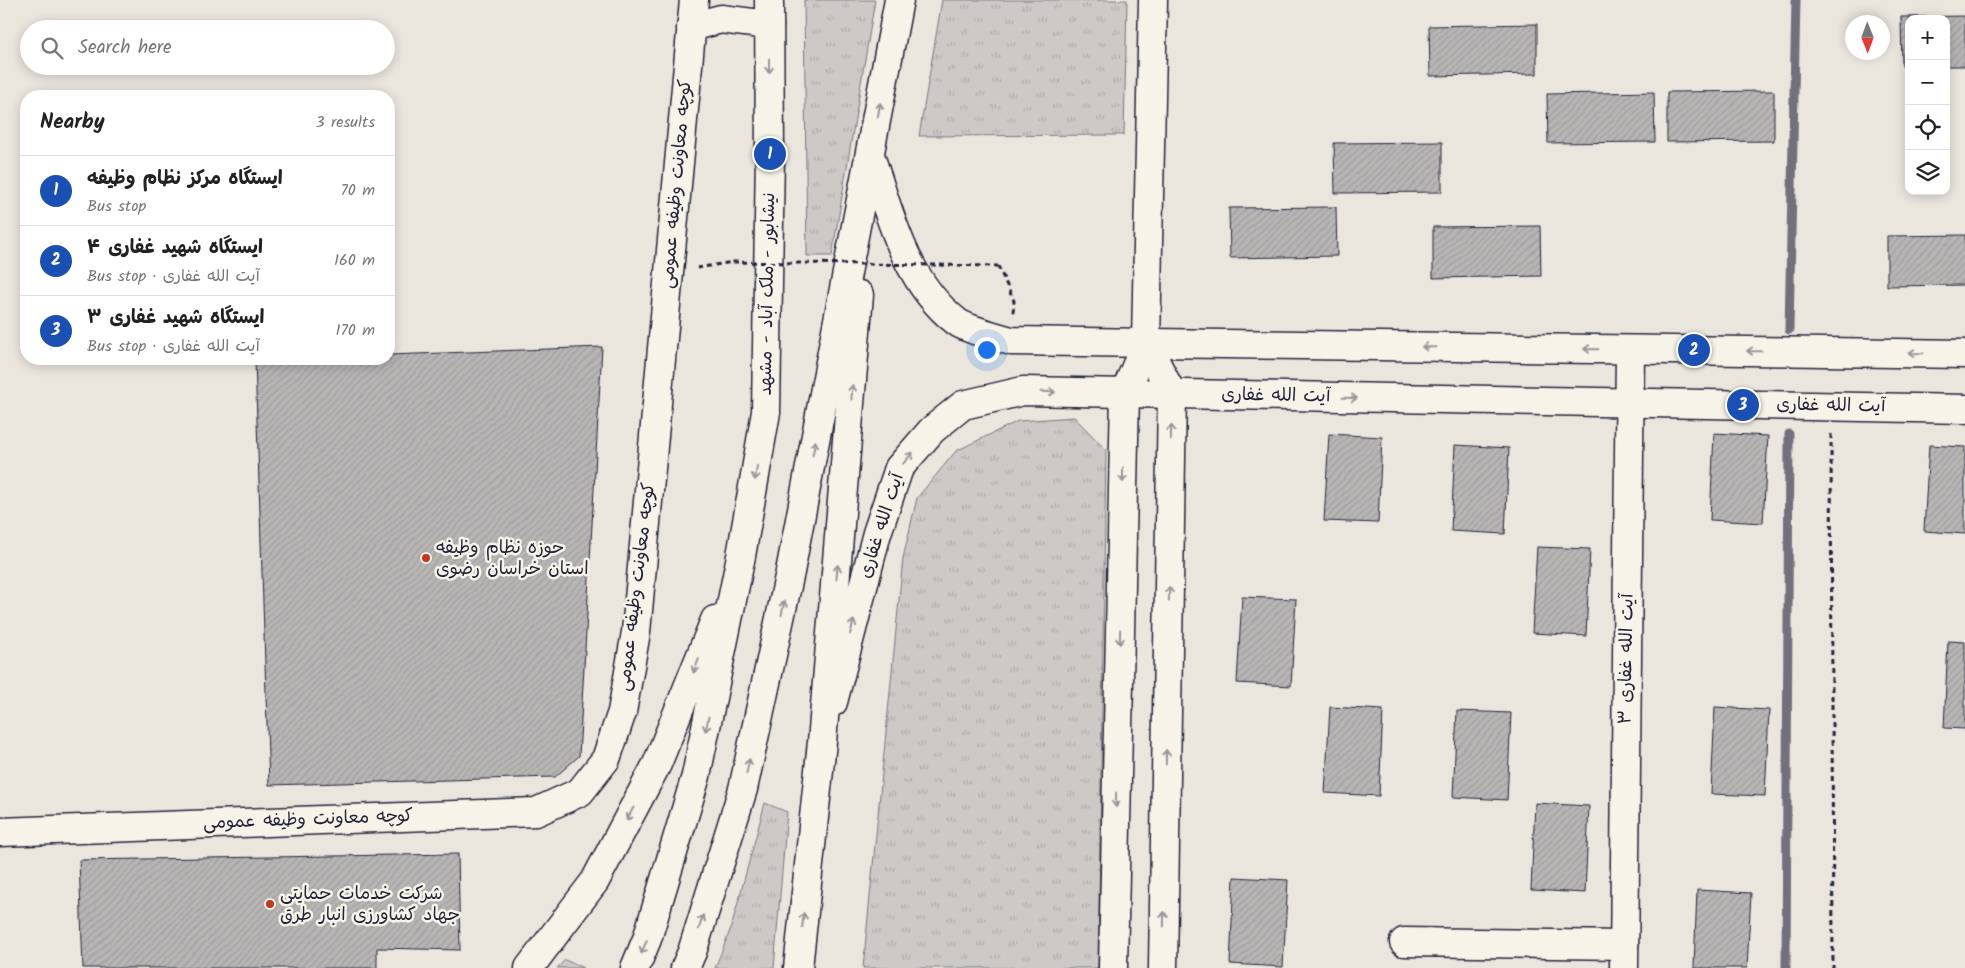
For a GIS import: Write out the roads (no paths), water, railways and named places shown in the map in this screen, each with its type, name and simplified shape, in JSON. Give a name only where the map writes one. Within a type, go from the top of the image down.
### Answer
[{"type":"main road","name":"کوچه معاونت وظیفه عمومی","points":[[0,832],[536,812],[580,792],[606,759],[622,712],[636,632],[694,0]]},
{"type":"main road","points":[[685,968],[692,952],[743,789],[790,572],[899,0]]},
{"type":"main road","points":[[1113,968],[1125,393],[1146,343],[1153,0]]},
{"type":"main road","points":[[691,27],[721,19],[769,12]]},
{"type":"main road","name":"نیشابور - ملک آباد - مشهد","points":[[741,556],[766,412],[770,154],[769,12]]},
{"type":"main road","points":[[870,158],[901,247],[926,292],[958,324],[1011,341],[1965,354]]},
{"type":"main road","points":[[798,968],[822,742],[870,158]]},
{"type":"main road","points":[[1146,343],[1172,394],[1163,968]]},
{"type":"main road","name":"آیت الله غفاری ۳","points":[[1624,957],[1630,350]]},
{"type":"main road","name":"آیت الله غفاری","points":[[822,742],[878,533],[899,468],[932,430],[963,405],[1023,391],[1965,409]]},
{"type":"main road","points":[[529,968],[595,881],[657,764],[741,556]]},
{"type":"main road","points":[[635,968],[647,939],[696,776],[741,556]]},
{"type":"main road","points":[[1404,942],[1624,957]]},
{"type":"waterway","points":[[1789,330],[1796,0]]},
{"type":"waterway","points":[[1786,968],[1789,434]]},
{"type":"place","name":"ایستگاه مرکز نظام وظیفه","points":[[770,154]]},
{"type":"place","name":"ایستگاه شهید غفاری ۴","points":[[1694,350]]},
{"type":"place","name":"ایستگاه شهید غفاری ۳","points":[[1743,405]]},
{"type":"place","name":"حوزه نظام وظیفه استان خراسان رضوی","points":[[426,558]]},
{"type":"place","name":"شرکت خدمات حمایتی جهاد کشاورزی انبار طرق","points":[[270,904]]}]
